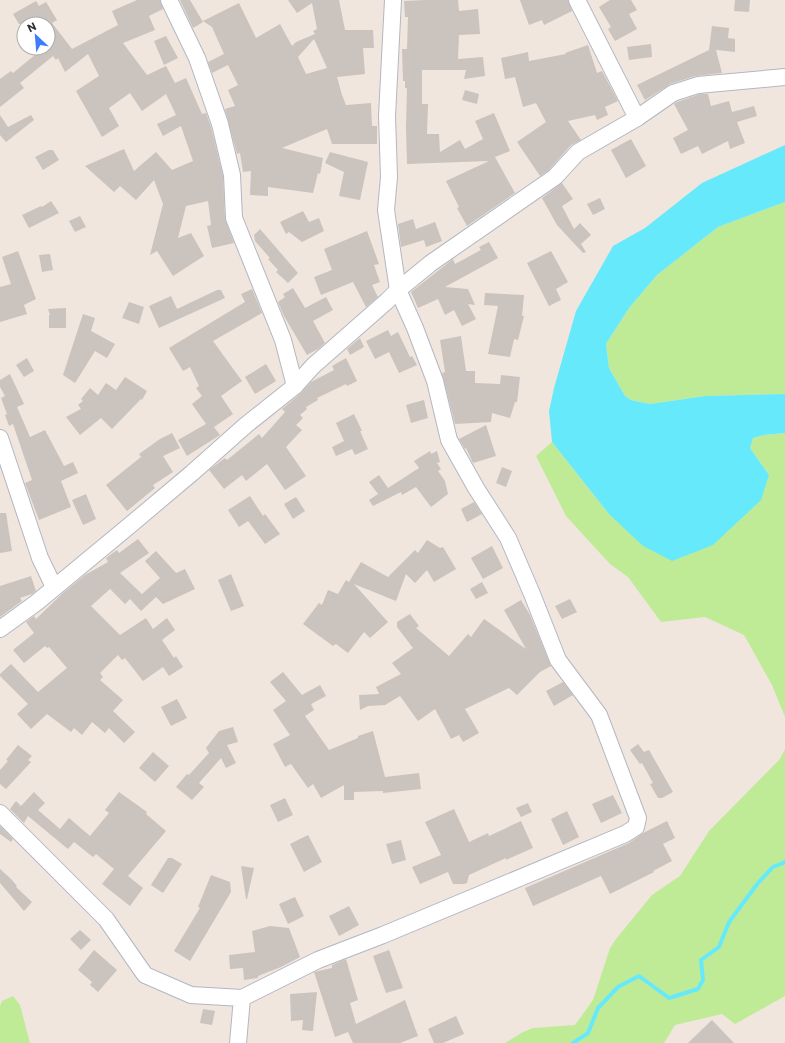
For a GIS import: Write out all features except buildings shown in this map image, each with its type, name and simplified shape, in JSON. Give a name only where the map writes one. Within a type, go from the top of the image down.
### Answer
[{"type":"street","points":[[169,0],[197,58],[220,124],[232,175],[234,218],[283,340],[295,386]]},
{"type":"street","points":[[0,812],[106,919],[145,975],[190,995],[242,998],[318,960],[413,923],[625,834],[636,827],[638,818],[599,715],[558,660],[508,538],[476,488],[450,440],[435,381],[415,328],[398,290],[386,210],[389,177],[387,116],[393,0]]},
{"type":"street","points":[[577,0],[637,118]]},
{"type":"street","points":[[0,629],[36,603],[192,473],[246,425],[295,386],[313,366],[398,290],[431,263],[555,177],[578,152],[637,118],[673,94],[698,85],[785,77]]},
{"type":"street","points":[[0,438],[40,558],[54,588]]},
{"type":"street","points":[[238,1043],[242,998]]},
{"type":"green space","points":[[785,202],[785,394],[705,396],[650,404],[631,400],[625,396],[609,368],[606,344],[629,308],[657,275],[718,227]]},
{"type":"green space","points":[[785,433],[785,717],[772,685],[744,635],[705,617],[661,622],[628,577],[610,564],[566,516],[536,456],[552,442],[609,514],[769,475],[750,448],[753,438],[764,435]]},
{"type":"green space","points":[[785,749],[785,996],[735,1024],[722,1014],[675,1025],[664,1043],[505,1043],[533,1028],[575,1025],[593,1000],[610,948],[616,939],[652,895],[680,876],[709,831],[780,759]]},
{"type":"green space","points":[[13,996],[20,1005],[30,1043],[0,1043],[0,1006],[2,1001]]},
{"type":"water","points":[[785,145],[785,202],[718,227],[657,275],[629,308],[606,344],[609,368],[625,396],[631,400],[650,404],[705,396],[785,394],[785,433],[764,435],[753,438],[750,448],[769,475],[761,500],[713,545],[672,561],[643,546],[609,514],[552,442],[549,411],[554,388],[576,311],[613,246],[645,228],[702,183]]},
{"type":"waterway","points":[[573,1043],[588,1033],[598,1008],[618,987],[639,976],[669,998],[698,989],[703,980],[701,960],[719,947],[729,922],[758,883],[773,867],[785,862]]}]
